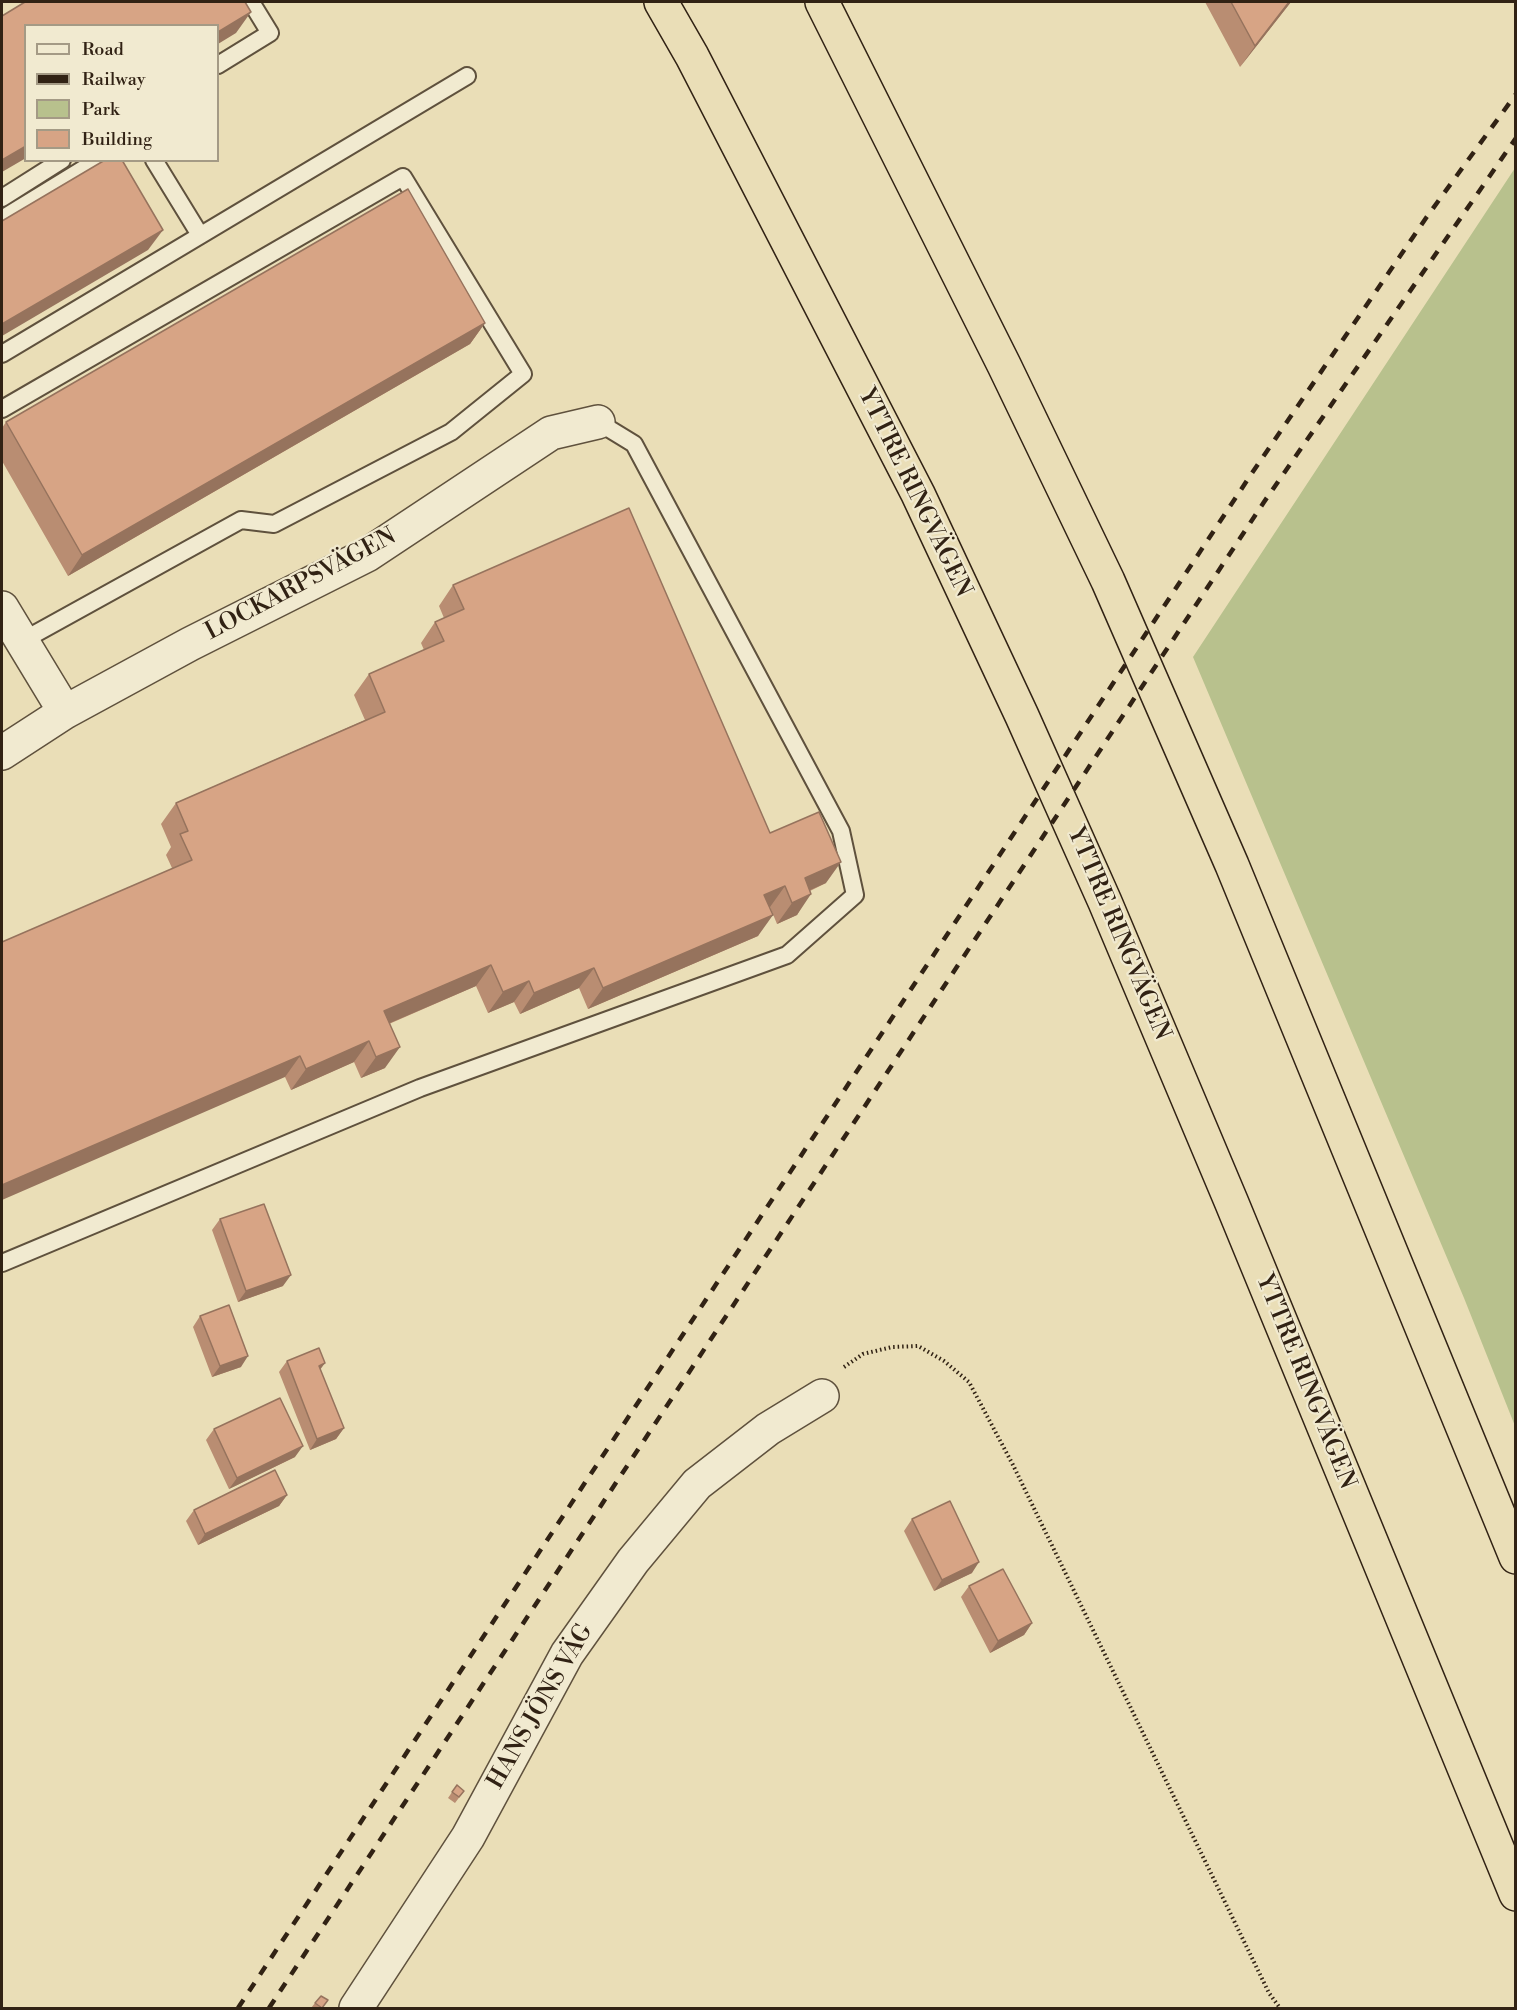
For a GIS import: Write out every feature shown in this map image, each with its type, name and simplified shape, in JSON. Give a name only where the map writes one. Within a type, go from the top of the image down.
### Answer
[{"type":"highway","name":"YTTRE RINGVÄGEN","points":[[661,2],[692,56],[918,494],[1032,738],[1106,902],[1231,1201],[1515,1894]]},
{"type":"highway","points":[[822,2],[993,344],[1108,581],[1240,887],[1515,1557]]},
{"type":"street","name":"LOCKARPSVÄGEN","points":[[2,753],[65,712],[190,644],[367,555],[551,433],[598,422]]},
{"type":"street","points":[[2,608],[65,712]]},
{"type":"street","name":"HANS JÖNS VÄG","points":[[356,2008],[468,1837],[567,1654],[633,1562],[697,1484],[768,1429],[822,1396]]},
{"type":"lane","points":[[219,64],[270,33],[251,2]]},
{"type":"lane","points":[[2,354],[466,76]]},
{"type":"lane","points":[[2,198],[59,162]]},
{"type":"lane","points":[[2,219],[95,162]]},
{"type":"lane","points":[[155,162],[200,235]]},
{"type":"lane","points":[[2,409],[403,177],[523,374],[451,432],[274,524],[241,520],[22,641]]},
{"type":"lane","points":[[2,1263],[420,1088],[787,954],[855,895],[840,831],[634,444],[598,422]]},
{"type":"path","points":[[822,1396],[840,1370],[863,1354],[892,1347],[918,1346],[944,1361],[969,1382],[1014,1465],[1269,1993],[1280,2008]]},
{"type":"green space","points":[[1515,168],[1515,1426],[1464,1298],[1193,657]]},
{"type":"building","points":[[25,2],[245,2],[251,12],[219,31],[219,24],[24,24],[24,147],[2,160],[2,16]]},
{"type":"building","points":[[1231,2],[1289,2],[1255,46]]},
{"type":"building","points":[[102,162],[123,162],[163,230],[2,324],[2,221]]},
{"type":"building","points":[[408,189],[485,323],[82,555],[6,422]]},
{"type":"building","points":[[629,508],[770,833],[819,812],[841,862],[805,878],[811,894],[792,903],[785,886],[764,895],[773,915],[603,988],[594,968],[534,993],[529,981],[503,992],[491,965],[384,1011],[400,1047],[376,1057],[369,1041],[306,1069],[300,1056],[2,1185],[2,942],[192,860],[180,834],[188,831],[176,803],[385,712],[369,674],[444,641],[435,622],[464,609],[453,585]]},
{"type":"building","points":[[264,1204],[291,1275],[246,1291],[220,1219]]},
{"type":"building","points":[[229,1305],[248,1356],[220,1366],[200,1316]]},
{"type":"building","points":[[319,1348],[325,1363],[319,1366],[344,1428],[317,1439],[287,1361]]},
{"type":"building","points":[[280,1398],[303,1446],[237,1478],[214,1429]]},
{"type":"building","points":[[275,1470],[287,1495],[205,1534],[194,1510]]},
{"type":"building","points":[[950,1501],[979,1562],[942,1580],[912,1519]]},
{"type":"building","points":[[1003,1569],[1032,1623],[998,1641],[969,1586]]},
{"type":"building","points":[[457,1785],[464,1791],[459,1797],[452,1792]]},
{"type":"building","points":[[321,1996],[328,2000],[322,2008],[315,2003]]},
{"type":"railway","points":[[238,2008],[1252,473],[1426,218],[1516,94]]},
{"type":"railway","points":[[269,2008],[1264,502],[1516,138]]}]
